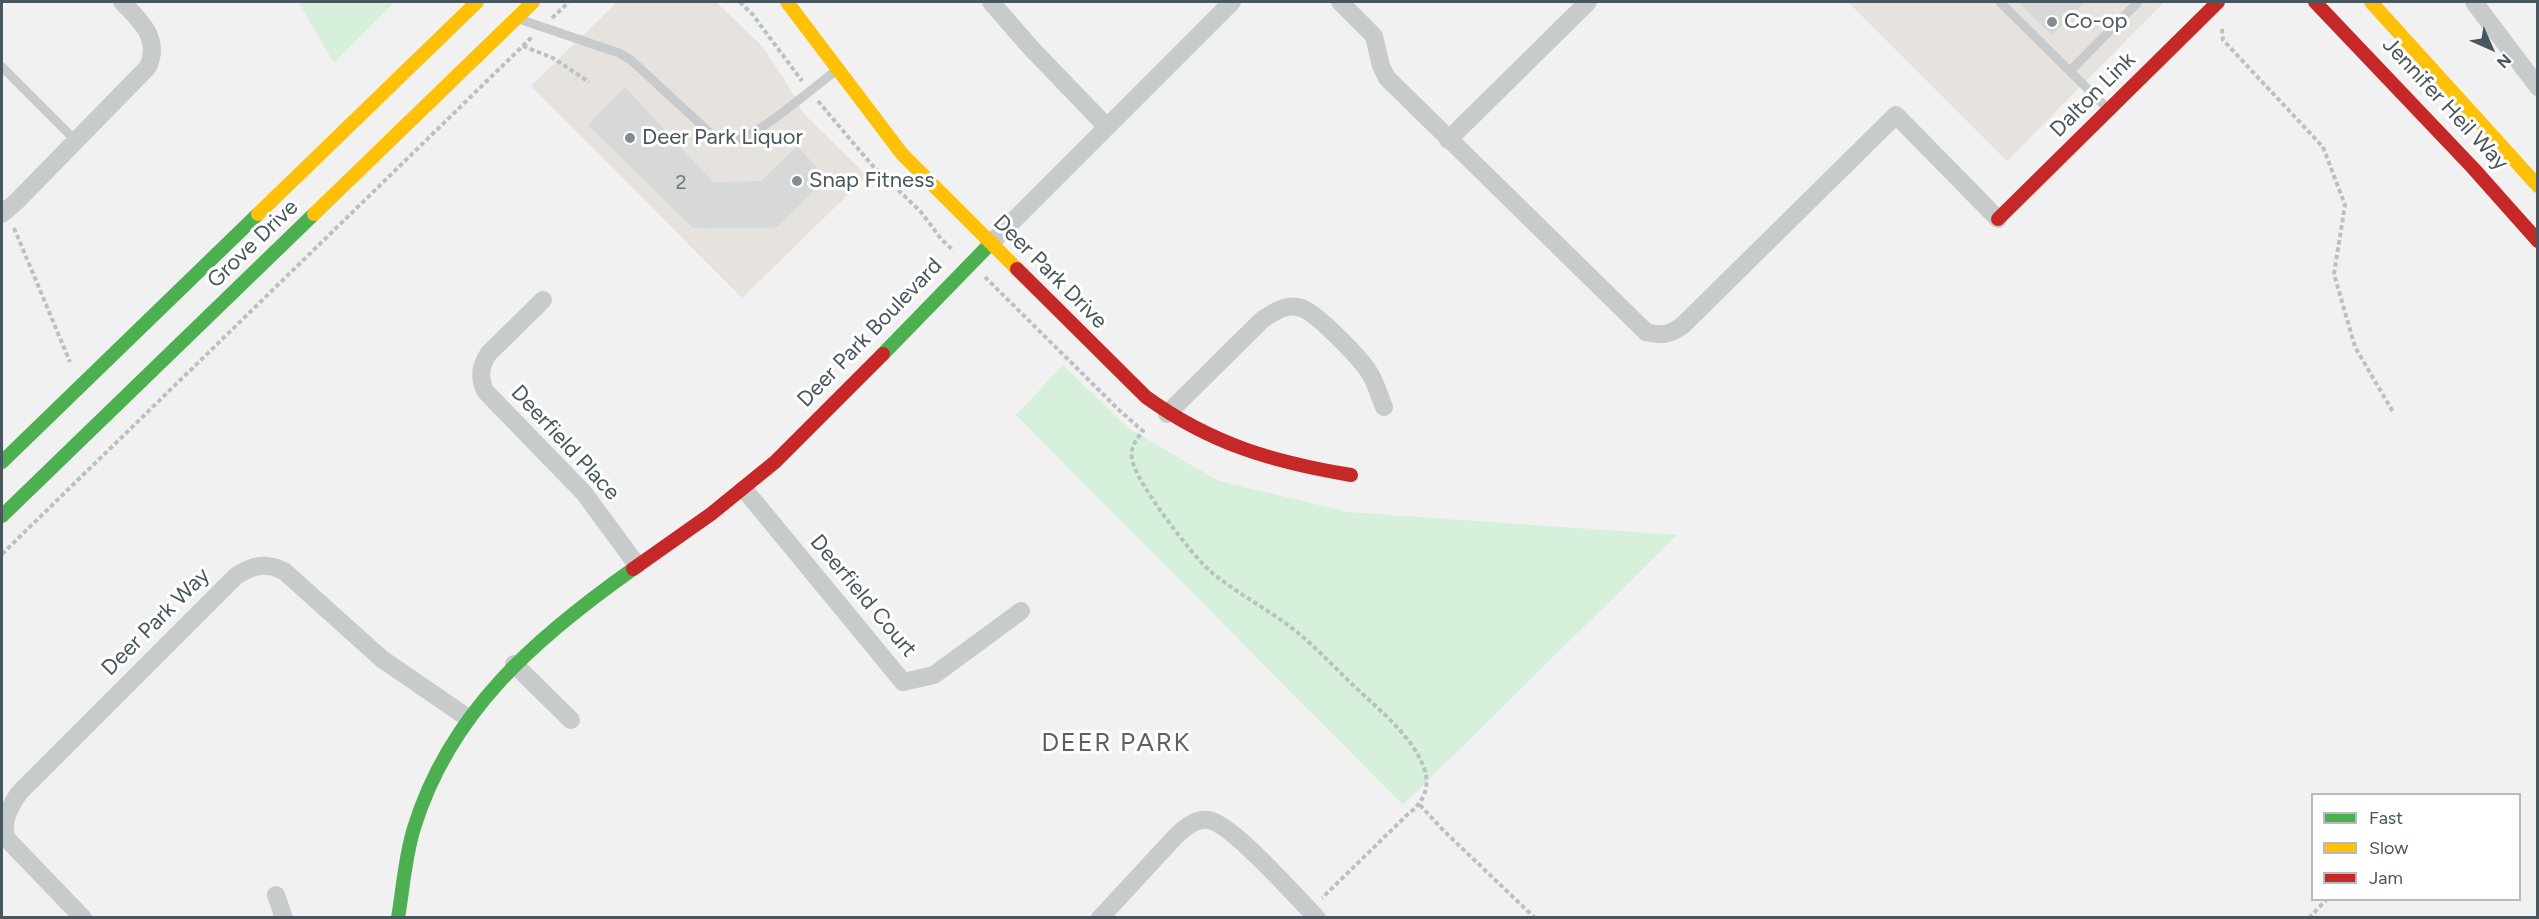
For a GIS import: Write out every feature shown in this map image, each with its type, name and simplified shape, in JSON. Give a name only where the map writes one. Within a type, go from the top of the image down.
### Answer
[{"type":"street","points":[[4,212],[143,75],[152,58],[150,35],[142,22],[122,2]]},
{"type":"street","name":"Grove Drive","points":[[2,462],[477,2]]},
{"type":"street","name":"Grove Drive","points":[[2,516],[533,2]]},
{"type":"street","name":"Deer Park Drive","points":[[787,2],[902,154],[1146,397],[1167,414],[1203,435],[1248,454],[1351,476]]},
{"type":"street","points":[[992,2],[1031,48],[1106,126]]},
{"type":"street","name":"Deer Park Boulevard","points":[[398,918],[407,859],[416,825],[447,753],[468,718],[514,663],[564,619],[744,489],[801,438],[1106,126],[1232,2]]},
{"type":"street","points":[[1340,2],[1374,36],[1381,66],[1387,78],[1646,332],[1659,336],[1671,334],[1683,325],[1896,115],[1998,219]]},
{"type":"street","points":[[1448,140],[1588,2]]},
{"type":"street","name":"Dalton Link","points":[[1998,219],[2218,2]]},
{"type":"street","name":"Jennifer Heil Way","points":[[2315,2],[2473,168],[2538,241]]},
{"type":"street","name":"Jennifer Heil Way","points":[[2371,2],[2538,186]]},
{"type":"street","points":[[2474,2],[2538,87]]},
{"type":"street","name":"Deerfield Place","points":[[543,300],[482,362],[480,372],[485,391],[584,494],[637,565]]},
{"type":"street","points":[[1167,414],[1262,320],[1277,310],[1289,307],[1300,307],[1310,311],[1361,362],[1374,382],[1384,407]]},
{"type":"street","name":"Deerfield Court","points":[[744,489],[903,682],[934,675],[1021,611]]},
{"type":"street","name":"Deer Park Way","points":[[83,918],[7,839],[4,824],[7,814],[19,793],[228,585],[247,569],[265,564],[284,570],[382,659],[468,718]]},
{"type":"street","points":[[514,663],[571,720]]},
{"type":"street","points":[[1100,918],[1135,877],[1176,836],[1198,821],[1207,819],[1218,823],[1234,834],[1313,914]]},
{"type":"street","points":[[276,895],[284,918]]},
{"type":"lane","points":[[2000,2],[2108,110]]},
{"type":"lane","points":[[2070,71],[2138,2]]},
{"type":"lane","points":[[516,18],[619,53],[631,60],[710,133],[721,139],[734,140],[753,133],[837,70]]},
{"type":"lane","points":[[2,67],[76,141]]},
{"type":"path","points":[[2,554],[569,2]]},
{"type":"path","points":[[740,2],[753,15],[809,90],[871,164],[921,213],[941,239],[1002,293],[1143,431],[1134,441],[1132,461],[1182,542],[1195,557],[1241,594],[1290,626],[1400,730],[1417,754],[1424,769],[1426,787],[1420,805],[1399,822],[1313,914]]},
{"type":"path","points":[[2221,21],[2223,40],[2323,147],[2345,205],[2334,274],[2355,347],[2393,412]]},
{"type":"path","points":[[523,46],[554,58],[589,82]]},
{"type":"path","points":[[4,212],[70,362]]},
{"type":"path","points":[[1420,805],[1535,918]]},
{"type":"path","points":[[2309,918],[2325,901]]},
{"type":"shaded area","points":[[617,2],[716,2],[762,46],[804,114],[867,176],[742,298],[531,86]]},
{"type":"shaded area","points":[[1848,2],[2164,2],[2007,161]]},
{"type":"green space","points":[[298,2],[395,2],[334,63]]},
{"type":"green space","points":[[1063,365],[1128,428],[1219,481],[1348,512],[1677,535],[1403,805],[1016,415]]},
{"type":"building","name":"Co-op","points":[[2017,2],[2086,2],[2052,36]]},
{"type":"building","points":[[625,86],[714,182],[761,180],[797,145],[828,178],[777,228],[693,229],[587,125]]},
{"type":"traffic: fast","points":[[2,462],[258,214]]},
{"type":"traffic: fast","points":[[2,516],[314,214]]},
{"type":"traffic: fast","points":[[883,354],[991,243]]},
{"type":"traffic: fast","points":[[398,918],[406,861],[414,828],[430,786],[450,748],[501,680],[531,650],[563,622],[633,569]]},
{"type":"traffic: slow","points":[[258,214],[477,2]]},
{"type":"traffic: slow","points":[[314,214],[533,2]]},
{"type":"traffic: slow","points":[[787,2],[902,154],[1017,269]]},
{"type":"traffic: slow","points":[[2371,2],[2538,186]]},
{"type":"traffic: jam","points":[[1998,219],[2218,2]]},
{"type":"traffic: jam","points":[[2315,2],[2473,168],[2538,241]]},
{"type":"traffic: jam","points":[[1017,269],[1146,397],[1170,413],[1194,427],[1244,449],[1295,464],[1351,475]]},
{"type":"traffic: jam","points":[[633,569],[711,514],[775,462],[883,354]]},
{"type":"place","name":"Co-op","points":[[2052,22]]},
{"type":"place","name":"Deer Park Liquor","points":[[630,138]]},
{"type":"place","name":"Snap Fitness","points":[[797,181]]},
{"type":"district","name":"DEER PARK","points":[[1116,743]]}]
